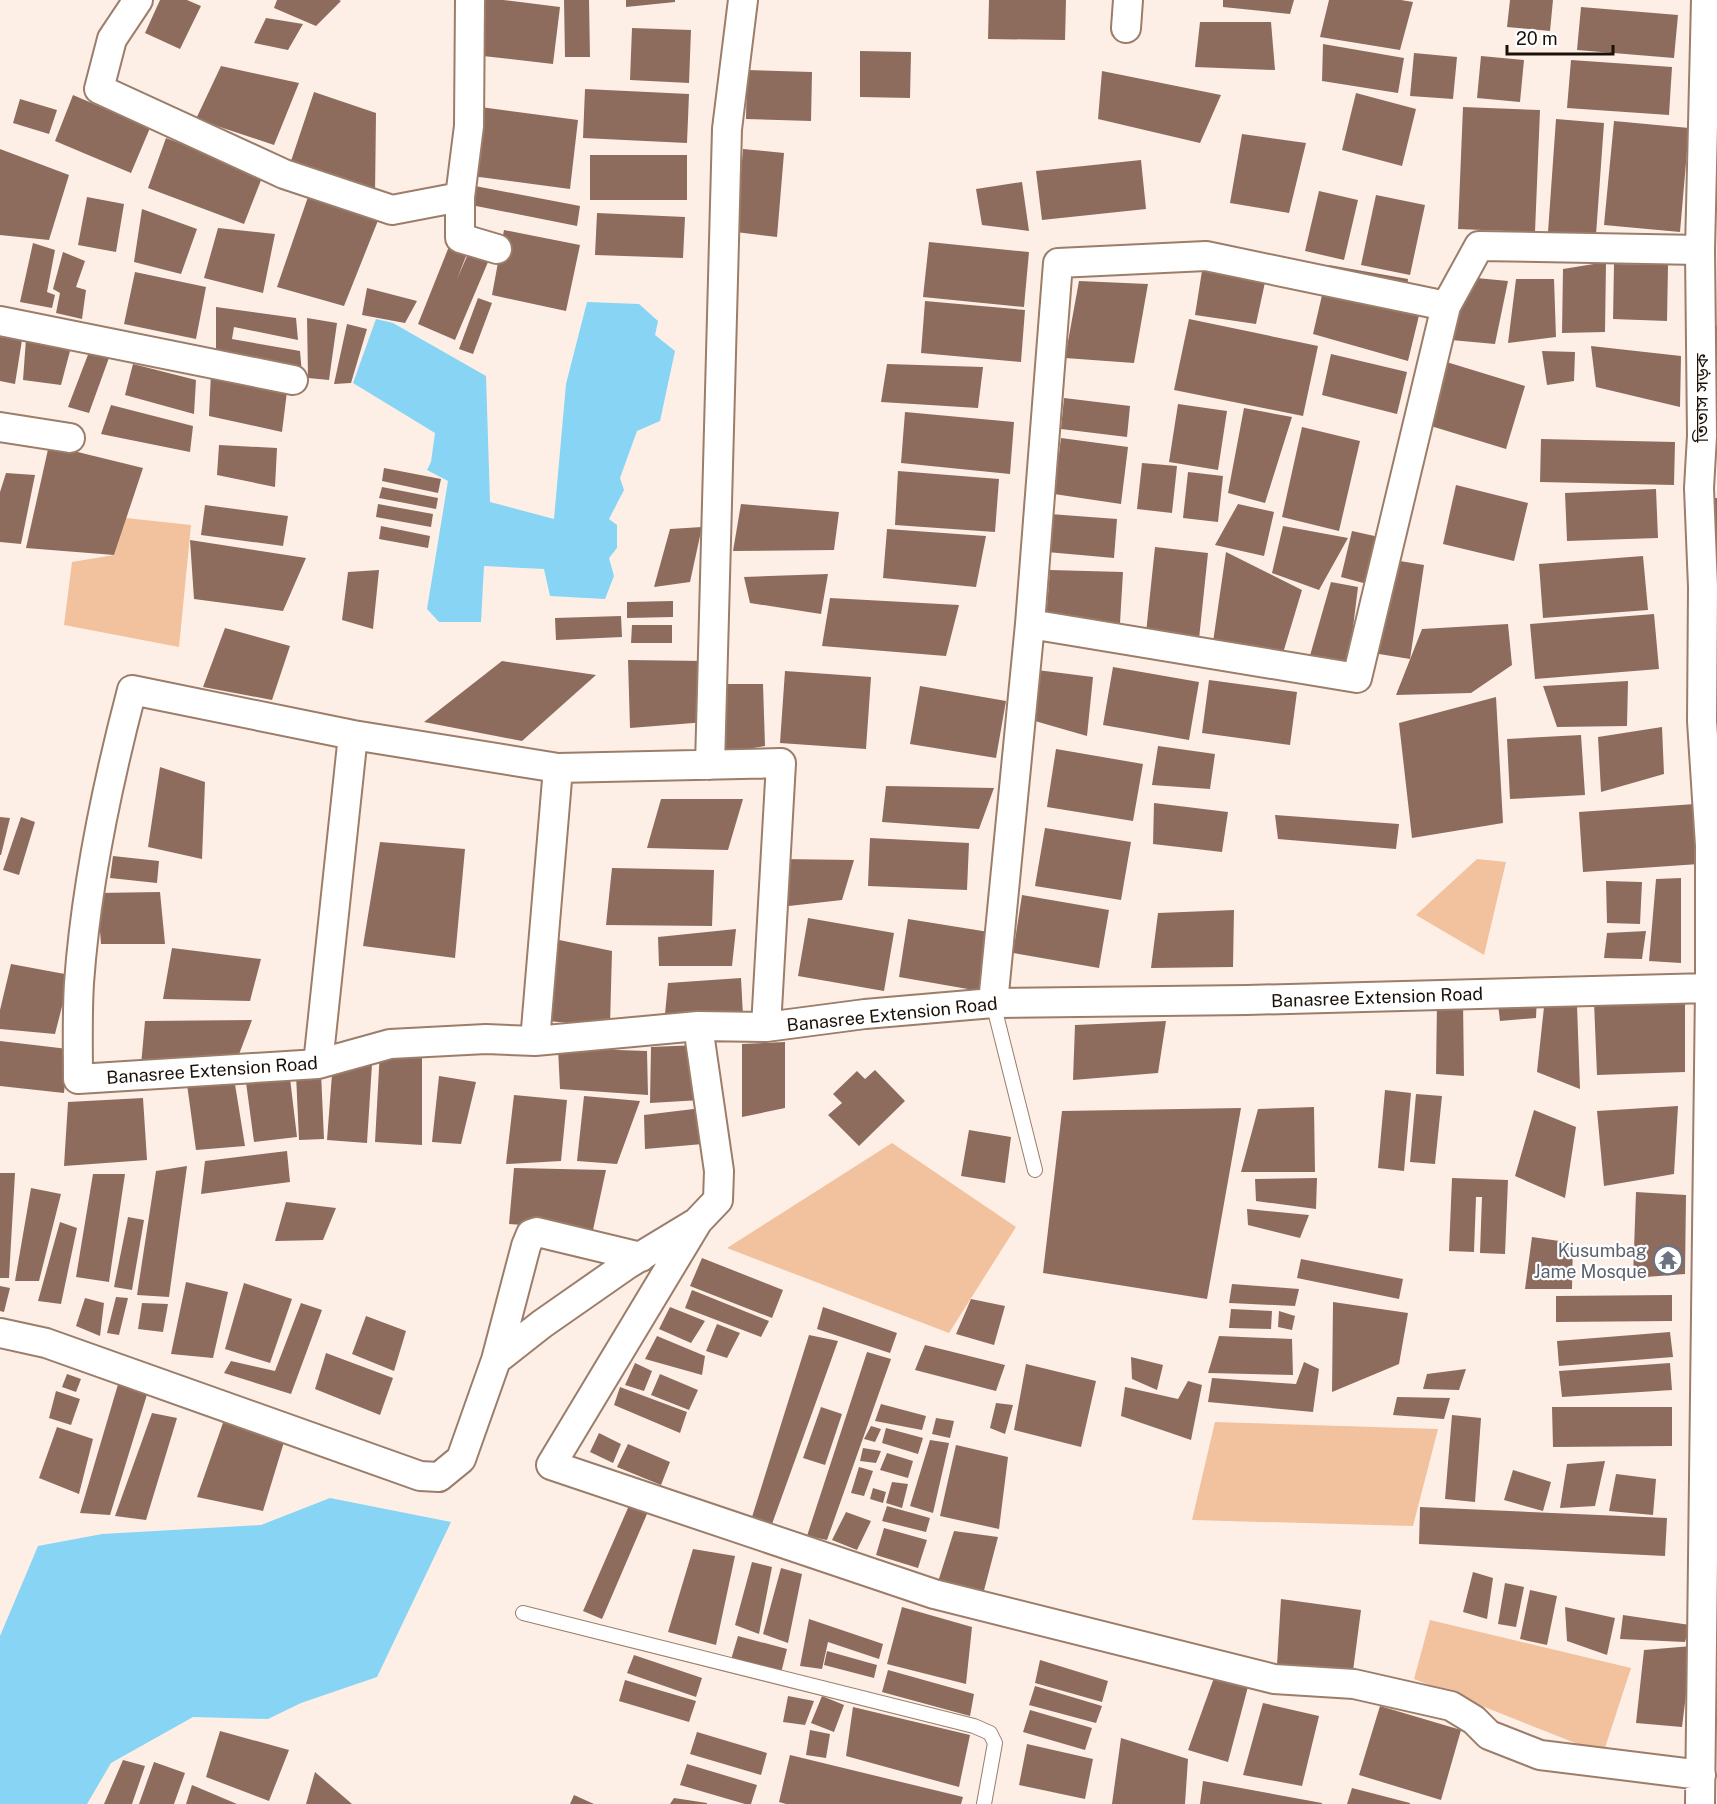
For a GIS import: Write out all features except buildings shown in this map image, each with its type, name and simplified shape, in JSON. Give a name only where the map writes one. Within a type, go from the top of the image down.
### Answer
[{"type":"street","points":[[138,0],[112,39],[99,89],[284,174],[392,210],[460,197]]},
{"type":"street","points":[[470,0],[470,126],[460,197],[460,238],[497,249]]},
{"type":"street","points":[[710,765],[727,129],[742,0]]},
{"type":"street","points":[[1126,28],[1128,0]]},
{"type":"street","name":"তিতাস সড়ক","points":[[1700,1804],[1713,987],[1710,845],[1702,721],[1703,587],[1699,488],[1710,435],[1700,250],[1706,0]]},
{"type":"street","points":[[1030,624],[1357,678],[1446,306],[1479,246],[1700,250]]},
{"type":"street","points":[[993,1003],[1030,624],[1058,263],[1206,256],[1446,306]]},
{"type":"street","points":[[0,321],[293,380]]},
{"type":"street","points":[[0,427],[70,438]]},
{"type":"street","name":"Banasree Extension Road","points":[[353,735],[132,690],[110,775],[92,876],[79,983],[78,1079],[318,1064],[390,1044],[486,1039],[535,1041],[698,1026],[766,1027],[865,1014],[993,1003],[1247,1000],[1713,987]]},
{"type":"street","points":[[318,1064],[353,735],[558,768],[781,763],[766,1027]]},
{"type":"street","points":[[535,1041],[558,768]]},
{"type":"street","points":[[698,1026],[719,1171],[718,1200],[698,1221],[551,1465],[934,1594],[1274,1679],[1354,1684],[1451,1706],[1473,1720],[1490,1735],[1540,1755],[1701,1775]]},
{"type":"street","points":[[496,1360],[542,1324],[698,1221]]},
{"type":"street","points":[[0,1333],[46,1342],[420,1476],[439,1477],[461,1459],[496,1360],[531,1234],[537,1232],[641,1257]]},
{"type":"lane","points":[[993,1003],[1035,1170]]},
{"type":"lane","points":[[523,1613],[974,1726],[990,1733],[995,1743],[984,1804]]},
{"type":"shaded area","points":[[126,518],[191,525],[179,647],[64,625],[72,562],[114,555]]},
{"type":"shaded area","points":[[1477,859],[1506,862],[1484,955],[1416,915]]},
{"type":"shaded area","points":[[892,1143],[1016,1227],[949,1333],[727,1248]]},
{"type":"shaded area","points":[[1215,1422],[1438,1429],[1413,1526],[1192,1520]]},
{"type":"shaded area","points":[[1430,1620],[1631,1668],[1603,1754],[1414,1679]]},
{"type":"water","points":[[587,302],[639,304],[658,321],[655,335],[675,351],[660,421],[637,431],[620,478],[624,490],[609,519],[617,525],[617,548],[609,558],[614,576],[605,599],[550,596],[544,569],[484,566],[481,622],[439,622],[427,609],[448,481],[427,470],[431,462],[435,433],[353,383],[376,319],[393,323],[486,376],[490,502],[554,519],[566,384]]},
{"type":"water","points":[[330,1498],[451,1522],[377,1677],[301,1703],[268,1719],[193,1717],[111,1763],[87,1804],[0,1804],[0,1636],[38,1546],[102,1534],[261,1525]]},
{"type":"place","name":"Kusumbag Jame Mosque","points":[[1668,1260]]}]
